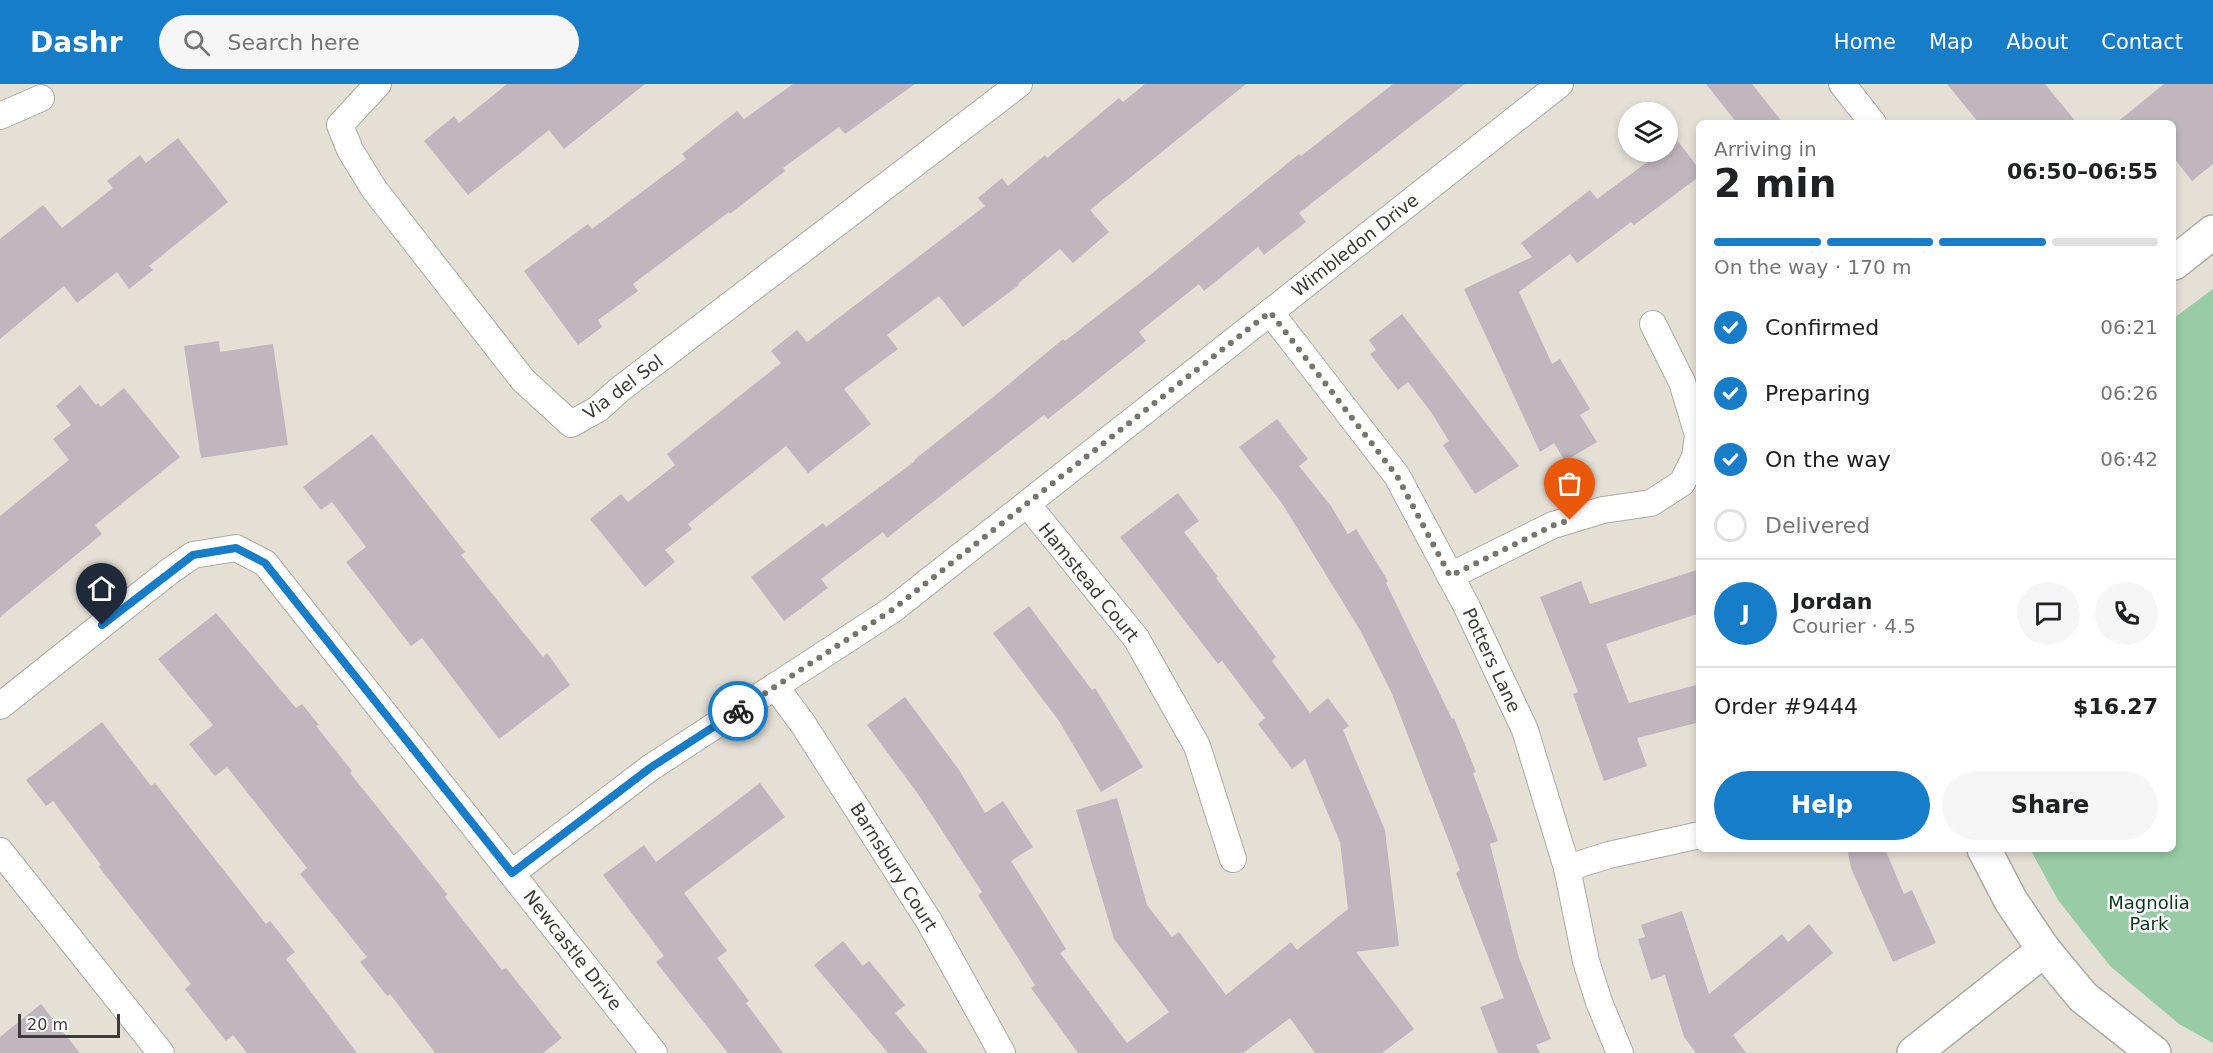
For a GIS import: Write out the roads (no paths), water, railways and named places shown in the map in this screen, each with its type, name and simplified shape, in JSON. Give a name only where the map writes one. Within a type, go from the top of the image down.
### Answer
[{"type":"street","name":"Via del Sol","points":[[378,84],[340,125],[350,150],[374,189],[523,380],[571,424],[598,409],[1019,84]]},
{"type":"street","name":"Wimbledon Drive","points":[[512,873],[650,768],[892,610],[1560,84]]},
{"type":"street","points":[[1842,84],[1871,120]]},
{"type":"street","points":[[0,116],[41,98]]},
{"type":"street","points":[[2176,261],[2213,232]]},
{"type":"street","name":"Potters Lane","points":[[1270,312],[1397,476],[1450,576],[1525,730],[1567,868],[1586,961],[1599,1002],[1620,1053]]},
{"type":"street","points":[[1653,324],[1682,382],[1696,428]]},
{"type":"street","points":[[1450,576],[1554,525],[1603,510],[1651,503],[1682,483],[1695,457],[1696,450]]},
{"type":"street","name":"Hamstead Court","points":[[1027,504],[1136,638],[1197,746],[1233,859]]},
{"type":"street","name":"Newcastle Drive","points":[[0,706],[193,555],[236,548],[265,563],[654,1053]]},
{"type":"street","name":"Barnsbury Court","points":[[775,686],[803,724],[929,921],[1002,1053]]},
{"type":"street","points":[[1567,868],[1609,855],[1696,836]]},
{"type":"street","points":[[0,851],[161,1053]]},
{"type":"street","points":[[1986,852],[2011,901],[2044,950],[2083,997],[2154,1053]]},
{"type":"street","points":[[1914,1053],[2044,950]]},
{"type":"park label","name":"Magnolia Park","points":[[2149,912]]}]
